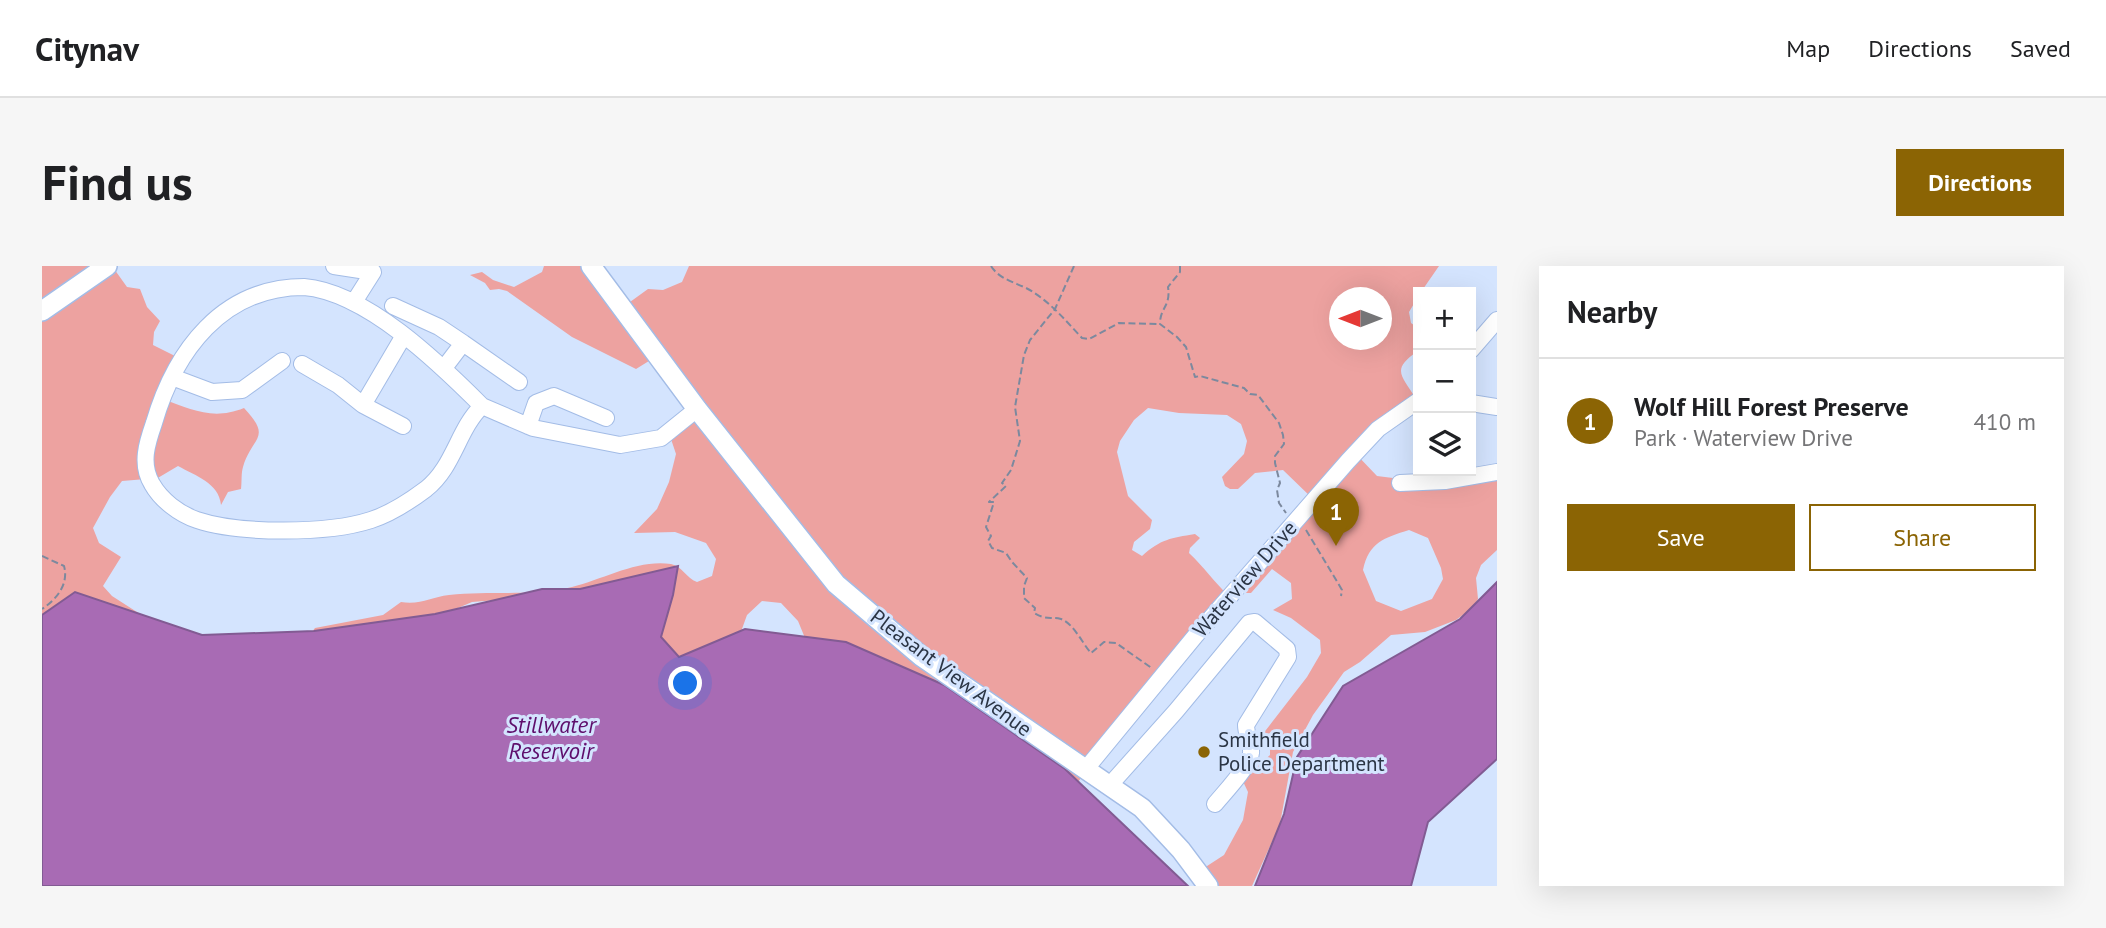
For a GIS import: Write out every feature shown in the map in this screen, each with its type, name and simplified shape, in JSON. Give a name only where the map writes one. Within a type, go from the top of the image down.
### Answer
[{"type":"main road","points":[[42,311],[107,266]]},
{"type":"main road","name":"Pleasant View Avenue","points":[[591,266],[697,409],[836,584],[922,657],[1142,808],[1181,850],[1208,886]]},
{"type":"street","points":[[334,266],[373,272],[354,303]]},
{"type":"street","points":[[482,406],[474,414],[439,475],[427,488],[388,513],[369,521],[336,527],[267,529],[226,526],[194,519],[178,511],[160,496],[148,475],[145,457],[149,437],[172,377],[196,336],[249,298],[271,290],[304,287],[326,290],[354,303],[444,368],[482,406],[528,426],[620,445],[661,438],[697,409]]},
{"type":"street","points":[[393,306],[439,327],[519,382]]},
{"type":"street","points":[[1476,344],[1497,320]]},
{"type":"street","points":[[363,405],[403,337]]},
{"type":"street","points":[[444,368],[463,343]]},
{"type":"street","points":[[172,377],[212,392],[242,390],[282,361]]},
{"type":"street","points":[[302,364],[338,385],[363,405],[403,426]]},
{"type":"street","points":[[528,426],[536,403],[554,396],[606,418]]},
{"type":"street","points":[[1483,405],[1497,396]]},
{"type":"street","name":"Waterview Drive","points":[[1085,770],[1162,675],[1296,520],[1378,429],[1413,404]]},
{"type":"street","points":[[1400,483],[1445,481],[1497,472]]},
{"type":"street","points":[[1109,786],[1249,623],[1255,622],[1287,649],[1288,657],[1247,725],[1246,736],[1252,749],[1250,759],[1215,804]]},
{"type":"path","points":[[992,266],[995,271],[1016,285],[1031,290],[1055,309],[1071,323],[1082,338],[1089,339],[1119,323],[1160,324],[1186,347],[1195,377],[1244,388],[1250,394],[1258,395],[1283,435],[1284,444],[1275,463],[1280,483],[1279,503],[1285,512],[1306,530],[1342,590],[1341,596]]},
{"type":"path","points":[[1074,266],[1055,309],[1030,340],[1024,355],[1015,407],[1020,441],[1012,470],[1002,483],[1006,486],[989,502],[994,502],[986,527],[991,536],[988,541],[992,548],[1006,553],[1027,579],[1024,598],[1035,608],[1034,613],[1045,619],[1059,618],[1067,623],[1091,653],[1104,642],[1116,643],[1162,675]]},
{"type":"path","points":[[1160,324],[1160,316],[1170,299],[1168,286],[1180,272],[1180,266]]},
{"type":"path","points":[[42,556],[64,566],[66,573],[64,587],[42,609]]},
{"type":"shaded area","points":[[42,266],[112,266],[127,287],[140,289],[147,307],[160,321],[154,332],[153,345],[179,358],[162,399],[212,414],[244,408],[253,418],[259,432],[243,467],[241,489],[228,492],[221,505],[211,486],[178,466],[151,482],[146,479],[122,481],[110,497],[93,528],[99,543],[121,557],[103,586],[112,596],[140,614],[42,787]]},
{"type":"shaded area","points":[[544,266],[597,266],[630,302],[648,289],[663,290],[682,282],[689,266],[1439,266],[1424,287],[1413,287],[1413,305],[1409,312],[1413,324],[1413,355],[1404,363],[1401,373],[1413,394],[1413,402],[1355,453],[1377,476],[1393,478],[1400,483],[1476,476],[1476,474],[1497,471],[1497,550],[1481,565],[1476,578],[1478,599],[1472,608],[1456,620],[1425,632],[1391,635],[1344,672],[1313,715],[1293,752],[1280,824],[1252,886],[1212,886],[1204,868],[1224,855],[1243,820],[1248,792],[1240,775],[1254,770],[1270,755],[1270,750],[1259,739],[1307,677],[1321,653],[1320,640],[1291,618],[1273,610],[1292,599],[1291,583],[1272,569],[1251,593],[1234,593],[1313,499],[1283,470],[1255,473],[1238,489],[1225,486],[1222,477],[1244,454],[1247,441],[1241,424],[1227,415],[1179,413],[1148,408],[1134,420],[1120,441],[1117,452],[1128,496],[1152,520],[1150,529],[1134,542],[1132,550],[1142,556],[1167,540],[1195,534],[1200,538],[1190,548],[1189,553],[1229,596],[1077,783],[906,668],[872,653],[805,638],[798,621],[781,603],[762,601],[747,615],[738,640],[680,667],[660,641],[655,579],[630,577],[573,594],[472,602],[451,611],[433,625],[309,636],[315,628],[383,615],[401,602],[464,594],[557,590],[646,564],[675,565],[697,582],[712,576],[716,559],[706,543],[675,532],[634,533],[657,509],[669,482],[676,454],[669,433],[702,410],[657,356],[636,369],[572,337],[507,291],[490,290],[485,283],[470,275],[482,272],[493,280],[514,287],[542,272]],"holes":[[[1409,530],[1428,538],[1443,579],[1432,599],[1401,611],[1376,601],[1363,570],[1369,553],[1379,542]]]},
{"type":"water","name":"Stillwater Reservoir","points":[[678,566],[661,637],[679,657],[745,629],[846,642],[944,685],[1065,769],[1188,886],[42,886],[42,615],[75,592],[202,635],[314,631],[435,614],[542,589],[580,589]]},
{"type":"water","points":[[1497,582],[1497,759],[1428,822],[1411,886],[1255,886],[1284,814],[1297,757],[1343,686],[1460,619]]},
{"type":"place","name":"Wolf Hill Forest Preserve","points":[[1336,546]]},
{"type":"place","name":"Smithfield Police Department","points":[[1204,752]]}]
